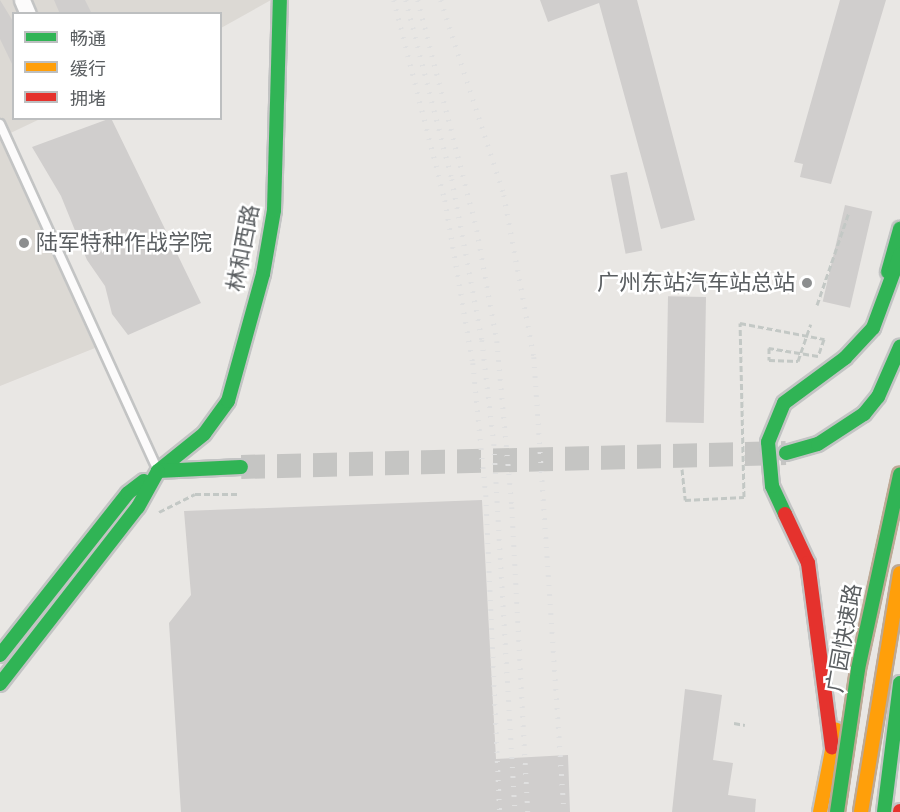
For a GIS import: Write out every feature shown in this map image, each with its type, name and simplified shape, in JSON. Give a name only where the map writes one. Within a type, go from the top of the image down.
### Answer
[{"type":"main road","name":"林和西路","points":[[0,656],[128,493],[158,471],[220,416],[248,325],[274,210],[280,0]]},
{"type":"main road","points":[[873,328],[900,229]]},
{"type":"main road","points":[[832,747],[808,563],[772,486],[768,442],[784,403],[845,358],[873,328],[900,255]]},
{"type":"main road","points":[[786,453],[818,444],[864,414],[878,396],[900,347]]},
{"type":"main road","points":[[820,812],[890,477],[900,459]]},
{"type":"main road","points":[[158,471],[242,467]]},
{"type":"main road","name":"林和西路","points":[[0,684],[138,507],[158,471]]},
{"type":"main road","name":"广园快速路","points":[[837,812],[858,669],[900,474]]},
{"type":"main road","name":"广园快速路","points":[[861,812],[900,573]]},
{"type":"main road","points":[[884,812],[900,683]]},
{"type":"lane","points":[[0,124],[158,471]]},
{"type":"path","points":[[817,305],[849,212]]},
{"type":"path","points":[[682,469],[685,500],[744,496],[740,323],[824,339],[818,356],[769,348],[769,360],[798,361],[811,324]]},
{"type":"path","points":[[734,723],[745,725]]},
{"type":"shaded area","points":[[0,0],[271,0],[222,27],[222,12],[12,12],[12,120],[38,120],[0,138]]},
{"type":"shaded area","name":"陆军特种作战学院","points":[[0,138],[95,348],[0,386]]},
{"type":"building","points":[[0,0],[12,20],[12,64],[0,39]]},
{"type":"building","points":[[54,0],[85,0],[91,12],[59,12]]},
{"type":"building","points":[[540,0],[637,0],[695,220],[661,229],[599,3],[548,22]]},
{"type":"building","points":[[840,0],[886,0],[831,184],[800,177],[803,164],[794,162]]},
{"type":"building","points":[[106,120],[112,120],[201,303],[128,335],[112,314],[105,286],[87,260],[61,196],[32,147]]},
{"type":"building","points":[[627,172],[642,251],[626,254],[610,175]]},
{"type":"building","points":[[845,205],[872,211],[850,308],[823,301]]},
{"type":"building","points":[[668,296],[706,297],[704,423],[666,422]]},
{"type":"building","points":[[482,500],[496,759],[568,755],[570,812],[181,812],[169,623],[191,595],[184,511]]},
{"type":"building","points":[[685,689],[722,695],[713,760],[733,763],[728,795],[756,799],[755,812],[672,812]]},
{"type":"tunnel","points":[[241,467],[786,453]]},
{"type":"railway","points":[[394,0],[445,200],[473,363],[486,495],[500,812]]},
{"type":"railway","points":[[406,0],[452,179],[482,340],[494,444],[515,812]]},
{"type":"railway","points":[[418,0],[477,230],[497,341],[512,507],[528,812]]},
{"type":"railway","points":[[441,0],[504,195],[534,357],[564,812]]},
{"type":"traffic: fast","points":[[158,471],[204,434],[228,401],[263,274],[274,210],[280,0]]},
{"type":"traffic: fast","points":[[888,272],[900,229]]},
{"type":"traffic: fast","points":[[785,514],[772,486],[768,442],[784,403],[845,358],[873,328],[900,255]]},
{"type":"traffic: fast","points":[[786,453],[818,444],[864,414],[878,397],[900,347]]},
{"type":"traffic: fast","points":[[158,471],[241,467]]},
{"type":"traffic: fast","points":[[0,684],[138,507],[158,471]]},
{"type":"traffic: fast","points":[[837,812],[858,669],[900,474]]},
{"type":"traffic: fast","points":[[0,655],[128,493],[144,481]]},
{"type":"traffic: fast","points":[[884,812],[900,683]]},
{"type":"traffic: slow","points":[[861,812],[900,573]]},
{"type":"traffic: slow","points":[[820,812],[836,730]]},
{"type":"traffic: jam","points":[[785,514],[808,563],[832,747]]},
{"type":"place","name":"陆军特种作战学院","points":[[24,243]]},
{"type":"place","name":"广州东站汽车站总站","points":[[807,283]]}]
